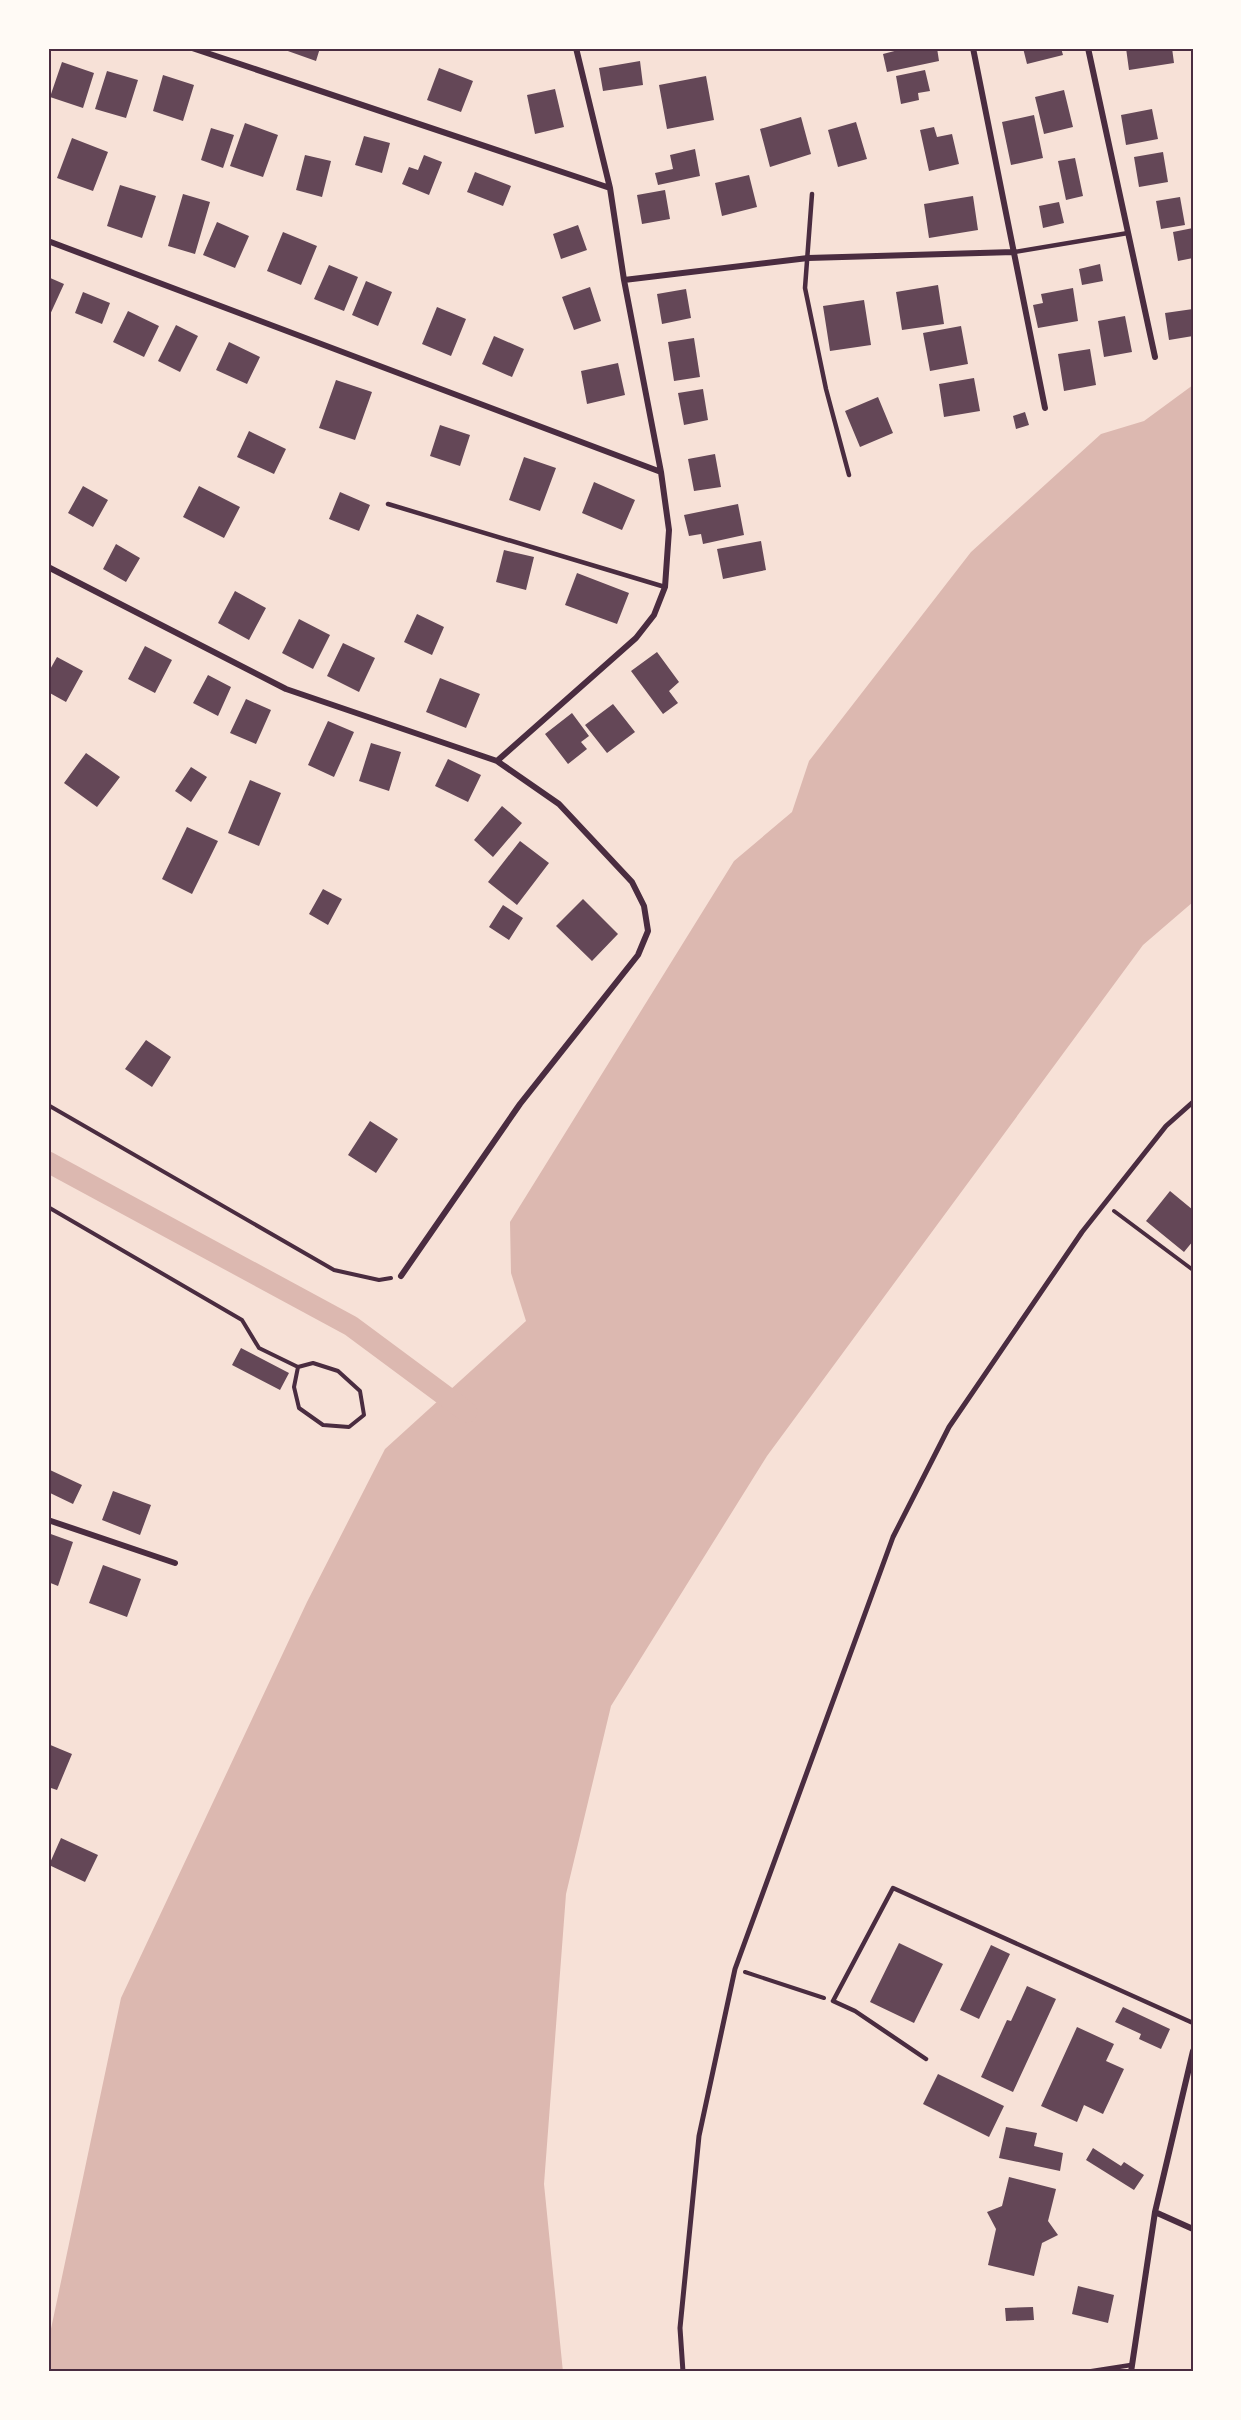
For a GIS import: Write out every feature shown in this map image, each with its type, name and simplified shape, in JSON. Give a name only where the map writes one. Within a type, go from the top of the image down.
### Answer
[{"type":"street","points":[[192,48],[610,188]]},
{"type":"street","points":[[497,761],[636,638],[654,615],[665,586],[669,530],[661,472],[624,280],[610,188],[576,48]]},
{"type":"street","points":[[973,48],[1044,408]]},
{"type":"street","points":[[1089,48],[1155,357]]},
{"type":"street","points":[[48,241],[661,472]]},
{"type":"street","points":[[624,280],[808,258],[1014,252]]},
{"type":"street","points":[[48,567],[286,689],[497,761],[559,804],[632,882],[644,906],[648,931],[638,955],[519,1104],[401,1276]]},
{"type":"street","points":[[683,2372],[680,2328],[699,2136],[735,1969],[893,1537],[949,1427],[1082,1232],[1166,1126],[1193,1102]]},
{"type":"street","points":[[48,1520],[176,1563]]},
{"type":"street","points":[[1131,2369],[1155,2212],[1193,2051]]},
{"type":"street","points":[[1155,2212],[1193,2229]]},
{"type":"lane","points":[[812,194],[805,288],[826,389],[849,475]]},
{"type":"lane","points":[[1014,252],[1128,233]]},
{"type":"lane","points":[[388,504],[665,586]]},
{"type":"lane","points":[[926,2059],[855,2011],[833,2001],[892,1888],[1193,2023]]},
{"type":"lane","points":[[1086,2372],[1131,2369]]},
{"type":"path","points":[[48,1105],[334,1270],[379,1280],[401,1276]]},
{"type":"path","points":[[1105,1204],[1193,1269]]},
{"type":"path","points":[[48,1207],[242,1320],[259,1348],[298,1367],[313,1363],[338,1371],[360,1391],[364,1414],[349,1427],[323,1425],[299,1408],[294,1387],[298,1367]]},
{"type":"path","points":[[735,1969],[833,2001]]},
{"type":"shaded area","points":[[1193,385],[1193,902],[1143,945],[767,1456],[611,1706],[566,1894],[544,2184],[563,2372],[48,2372],[48,2343],[121,1998],[307,1602],[385,1449],[526,1321],[511,1273],[510,1222],[734,861],[792,812],[809,761],[971,552],[1101,434],[1144,421]]},
{"type":"building","points":[[286,48],[320,48],[316,61],[285,50]]},
{"type":"building","points":[[906,48],[937,48],[939,61],[887,72],[883,54]]},
{"type":"building","points":[[1023,48],[1061,48],[1063,55],[1027,64]]},
{"type":"building","points":[[1126,48],[1172,48],[1174,63],[1129,70]]},
{"type":"building","points":[[640,61],[643,85],[603,91],[599,68]]},
{"type":"building","points":[[62,62],[94,73],[83,108],[50,97]]},
{"type":"building","points":[[439,68],[473,81],[461,112],[427,100]]},
{"type":"building","points":[[925,70],[930,91],[918,93],[919,100],[901,104],[896,76]]},
{"type":"building","points":[[107,71],[138,80],[126,118],[95,109]]},
{"type":"building","points":[[163,75],[194,85],[183,121],[153,111]]},
{"type":"building","points":[[706,76],[714,120],[667,129],[659,85]]},
{"type":"building","points":[[555,89],[564,127],[535,134],[527,95]]},
{"type":"building","points":[[1064,90],[1073,127],[1044,134],[1035,97]]},
{"type":"building","points":[[1152,109],[1158,139],[1126,145],[1121,115]]},
{"type":"building","points":[[1034,115],[1043,158],[1011,165],[1002,122]]},
{"type":"building","points":[[801,117],[811,154],[770,167],[760,129]]},
{"type":"building","points":[[856,122],[867,159],[838,167],[828,130]]},
{"type":"building","points":[[245,123],[278,135],[263,177],[230,166]]},
{"type":"building","points":[[934,127],[937,137],[952,134],[959,164],[929,171],[920,130]]},
{"type":"building","points":[[211,128],[234,135],[223,168],[201,160]]},
{"type":"building","points":[[364,136],[390,143],[382,173],[355,165]]},
{"type":"building","points":[[72,138],[108,152],[93,191],[57,178]]},
{"type":"building","points":[[695,149],[700,176],[658,185],[655,173],[673,169],[670,155]]},
{"type":"building","points":[[1163,152],[1168,182],[1139,187],[1134,157]]},
{"type":"building","points":[[305,155],[331,161],[322,197],[296,190]]},
{"type":"building","points":[[424,155],[442,162],[429,195],[402,184],[409,167],[418,170]]},
{"type":"building","points":[[1075,158],[1083,196],[1066,200],[1058,161]]},
{"type":"building","points":[[475,172],[511,186],[503,206],[467,192]]},
{"type":"building","points":[[749,175],[757,207],[722,216],[715,183]]},
{"type":"building","points":[[120,185],[156,196],[142,238],[107,226]]},
{"type":"building","points":[[665,190],[670,219],[642,224],[637,195]]},
{"type":"building","points":[[183,194],[210,202],[195,254],[168,246]]},
{"type":"building","points":[[973,196],[978,230],[929,238],[924,204]]},
{"type":"building","points":[[1180,197],[1185,225],[1161,229],[1156,201]]},
{"type":"building","points":[[1059,202],[1064,223],[1043,228],[1039,206]]},
{"type":"building","points":[[217,222],[249,236],[235,268],[203,255]]},
{"type":"building","points":[[578,225],[587,250],[561,259],[553,234]]},
{"type":"building","points":[[1193,228],[1193,258],[1178,261],[1173,232]]},
{"type":"building","points":[[283,232],[317,246],[301,285],[267,271]]},
{"type":"building","points":[[1100,264],[1103,281],[1082,285],[1079,269]]},
{"type":"building","points":[[329,265],[358,277],[344,311],[314,299]]},
{"type":"building","points":[[48,277],[64,284],[48,319]]},
{"type":"building","points":[[366,281],[392,292],[378,326],[352,315]]},
{"type":"building","points":[[938,285],[944,324],[902,330],[896,292]]},
{"type":"building","points":[[590,287],[601,321],[574,330],[562,297]]},
{"type":"building","points":[[1073,288],[1078,321],[1038,328],[1033,305],[1043,303],[1041,294]]},
{"type":"building","points":[[686,289],[691,318],[662,324],[657,294]]},
{"type":"building","points":[[83,292],[110,303],[102,324],[75,313]]},
{"type":"building","points":[[864,300],[871,345],[830,351],[823,306]]},
{"type":"building","points":[[437,307],[466,319],[451,356],[422,344]]},
{"type":"building","points":[[1193,309],[1193,336],[1169,340],[1165,313]]},
{"type":"building","points":[[128,311],[159,326],[144,357],[113,342]]},
{"type":"building","points":[[1125,316],[1132,352],[1104,357],[1098,321]]},
{"type":"building","points":[[176,325],[198,336],[180,372],[158,361]]},
{"type":"building","points":[[961,326],[968,364],[930,371],[923,333]]},
{"type":"building","points":[[494,336],[524,349],[512,377],[482,364]]},
{"type":"building","points":[[694,338],[700,377],[674,381],[668,342]]},
{"type":"building","points":[[229,342],[260,357],[247,384],[216,370]]},
{"type":"building","points":[[1090,349],[1096,385],[1064,391],[1058,354]]},
{"type":"building","points":[[618,363],[625,395],[587,404],[581,371]]},
{"type":"building","points":[[974,378],[980,411],[944,417],[939,384]]},
{"type":"building","points":[[336,380],[372,392],[355,440],[319,428]]},
{"type":"building","points":[[703,389],[708,420],[684,425],[678,393]]},
{"type":"building","points":[[878,397],[893,433],[860,447],[845,411]]},
{"type":"building","points":[[1025,412],[1029,425],[1016,429],[1013,416]]},
{"type":"building","points":[[440,425],[470,435],[460,466],[430,456]]},
{"type":"building","points":[[249,431],[286,449],[274,474],[237,457]]},
{"type":"building","points":[[715,454],[721,487],[694,491],[688,459]]},
{"type":"building","points":[[524,457],[556,468],[540,511],[509,500]]},
{"type":"building","points":[[594,482],[635,500],[622,530],[582,513]]},
{"type":"building","points":[[83,486],[108,500],[93,527],[68,513]]},
{"type":"building","points":[[199,486],[240,507],[224,538],[183,517]]},
{"type":"building","points":[[340,492],[370,505],[359,531],[329,519]]},
{"type":"building","points":[[738,504],[744,535],[703,544],[701,534],[689,536],[684,515]]},
{"type":"building","points":[[761,541],[766,570],[723,579],[717,549]]},
{"type":"building","points":[[116,544],[140,558],[126,582],[103,569]]},
{"type":"building","points":[[504,550],[534,557],[526,590],[496,582]]},
{"type":"building","points":[[577,573],[629,593],[617,624],[565,605]]},
{"type":"building","points":[[235,591],[266,608],[249,640],[218,623]]},
{"type":"building","points":[[417,614],[444,627],[432,655],[404,642]]},
{"type":"building","points":[[299,619],[330,635],[313,669],[282,653]]},
{"type":"building","points":[[343,643],[375,658],[359,692],[327,676]]},
{"type":"building","points":[[145,646],[172,660],[155,693],[128,679]]},
{"type":"building","points":[[657,652],[679,682],[669,691],[678,703],[663,714],[631,671]]},
{"type":"building","points":[[57,657],[83,671],[66,702],[48,692],[48,673]]},
{"type":"building","points":[[208,675],[231,687],[218,716],[193,703]]},
{"type":"building","points":[[440,678],[480,694],[466,728],[426,712]]},
{"type":"building","points":[[246,699],[271,710],[256,744],[230,733]]},
{"type":"building","points":[[613,704],[635,732],[607,753],[585,725]]},
{"type":"building","points":[[572,713],[589,736],[581,742],[587,749],[568,764],[545,734]]},
{"type":"building","points":[[328,721],[354,732],[334,777],[308,765]]},
{"type":"building","points":[[371,743],[401,752],[389,791],[359,781]]},
{"type":"building","points":[[86,753],[120,777],[97,807],[64,783]]},
{"type":"building","points":[[448,759],[481,775],[468,802],[435,786]]},
{"type":"building","points":[[191,767],[207,777],[191,802],[175,791]]},
{"type":"building","points":[[250,780],[281,793],[259,846],[228,833]]},
{"type":"building","points":[[502,806],[522,823],[493,857],[474,840]]},
{"type":"building","points":[[187,827],[218,841],[192,894],[162,879]]},
{"type":"building","points":[[520,841],[549,863],[517,905],[488,882]]},
{"type":"building","points":[[323,889],[342,899],[328,925],[309,914]]},
{"type":"building","points":[[583,899],[618,934],[592,961],[556,926]]},
{"type":"building","points":[[503,905],[523,918],[509,940],[489,927]]},
{"type":"building","points":[[146,1040],[171,1057],[152,1087],[125,1069]]},
{"type":"building","points":[[370,1121],[398,1139],[376,1173],[348,1155]]},
{"type":"building","points":[[1170,1191],[1193,1210],[1193,1241],[1184,1252],[1146,1221]]},
{"type":"building","points":[[241,1348],[289,1373],[280,1390],[232,1365]]},
{"type":"building","points":[[50,1470],[82,1485],[73,1504],[48,1492]]},
{"type":"building","points":[[113,1491],[151,1505],[140,1535],[102,1520]]},
{"type":"building","points":[[48,1533],[73,1542],[58,1586],[48,1582]]},
{"type":"building","points":[[103,1565],[141,1579],[127,1617],[89,1603]]},
{"type":"building","points":[[48,1744],[72,1754],[57,1790],[48,1787]]},
{"type":"building","points":[[61,1838],[98,1855],[85,1882],[49,1865]]},
{"type":"building","points":[[899,1943],[943,1964],[914,2023],[870,2002]]},
{"type":"building","points":[[991,1945],[1010,1954],[979,2019],[960,2010]]},
{"type":"building","points":[[1027,1986],[1056,1999],[1013,2092],[981,2077],[1007,2020],[1011,2021]]},
{"type":"building","points":[[1123,2007],[1170,2029],[1161,2049],[1139,2039],[1141,2034],[1115,2022]]},
{"type":"building","points":[[1077,2027],[1114,2044],[1106,2061],[1124,2069],[1103,2114],[1084,2105],[1077,2122],[1041,2106]]},
{"type":"building","points":[[938,2074],[1004,2106],[989,2137],[923,2104]]},
{"type":"building","points":[[1006,2127],[1037,2133],[1034,2146],[1063,2153],[1060,2171],[999,2158]]},
{"type":"building","points":[[1093,2148],[1121,2166],[1124,2162],[1144,2175],[1134,2190],[1086,2160]]},
{"type":"building","points":[[1009,2177],[1056,2189],[1048,2221],[1058,2235],[1042,2243],[1034,2276],[988,2265],[996,2229],[987,2212],[1002,2206]]},
{"type":"building","points":[[1078,2286],[1114,2295],[1108,2323],[1072,2314]]},
{"type":"building","points":[[1033,2307],[1034,2320],[1006,2321],[1005,2308]]},
{"type":"waterway","points":[[48,1162],[351,1326],[467,1412]]}]
